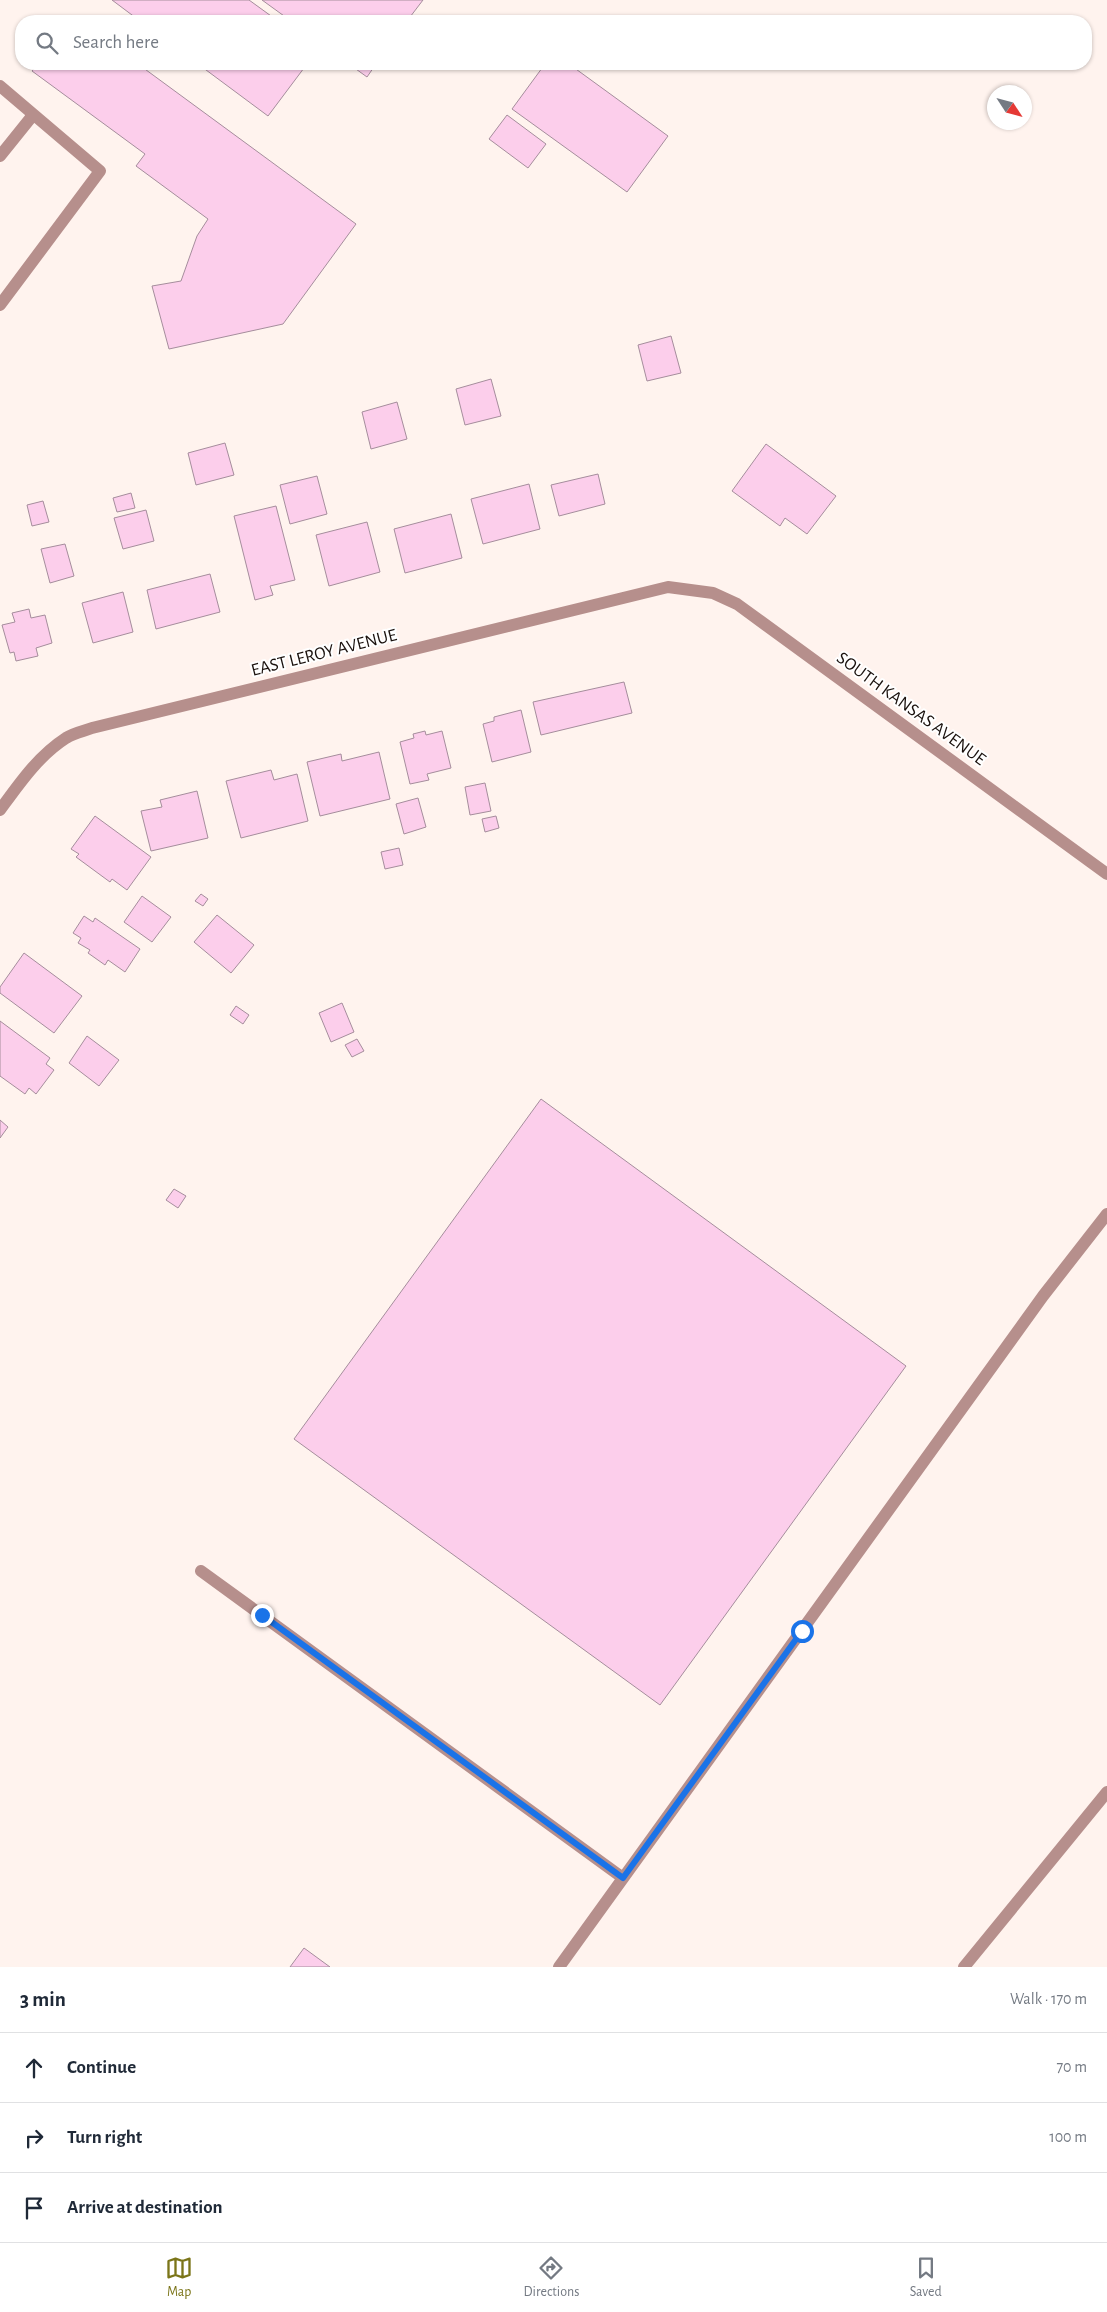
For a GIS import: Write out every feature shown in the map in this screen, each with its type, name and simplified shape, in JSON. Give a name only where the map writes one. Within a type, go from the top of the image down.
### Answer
[{"type":"street","points":[[0,86],[100,171],[0,305]]},
{"type":"street","points":[[0,156],[33,115]]},
{"type":"street","name":"EAST LEROY AVENUE","points":[[0,810],[28,772],[45,756],[67,737],[92,728],[646,591],[668,587],[688,589]]},
{"type":"street","name":"SOUTH KANSAS AVENUE","points":[[688,589],[713,593],[737,604],[1107,874]]},
{"type":"street","points":[[559,1967],[1043,1296],[1107,1214]]},
{"type":"street","points":[[201,1571],[623,1878]]},
{"type":"street","points":[[964,1967],[1107,1792]]},
{"type":"building","points":[[112,0],[249,0],[270,15],[132,15]]},
{"type":"building","points":[[262,0],[423,0],[412,15],[283,15]]},
{"type":"building","points":[[146,70],[356,224],[283,324],[169,349],[152,286],[181,281],[197,236],[208,219],[136,166],[145,154],[32,71]]},
{"type":"building","points":[[206,70],[302,70],[268,116]]},
{"type":"building","points":[[357,70],[372,70],[367,77]]},
{"type":"building","points":[[541,70],[577,70],[668,136],[627,192],[512,109]]},
{"type":"building","points":[[507,115],[546,144],[528,168],[489,139]]},
{"type":"building","points":[[671,336],[681,373],[647,381],[638,345]]},
{"type":"building","points":[[491,379],[501,416],[465,425],[456,389]]},
{"type":"building","points":[[397,402],[407,439],[371,449],[362,412]]},
{"type":"building","points":[[225,443],[234,475],[196,485],[188,453]]},
{"type":"building","points":[[766,444],[836,496],[807,534],[785,518],[780,526],[732,491]]},
{"type":"building","points":[[598,474],[605,504],[559,516],[551,485]]},
{"type":"building","points":[[317,476],[327,514],[290,524],[280,485]]},
{"type":"building","points":[[529,484],[540,529],[483,544],[471,499]]},
{"type":"building","points":[[131,493],[135,508],[117,512],[113,498]]},
{"type":"building","points":[[43,501],[49,522],[32,526],[27,505]]},
{"type":"building","points":[[276,506],[295,580],[270,586],[273,595],[255,600],[234,516]]},
{"type":"building","points":[[146,510],[154,541],[123,549],[114,518]]},
{"type":"building","points":[[451,514],[462,558],[405,573],[394,529]]},
{"type":"building","points":[[367,522],[380,572],[329,586],[316,535]]},
{"type":"building","points":[[65,544],[74,576],[50,583],[41,549]]},
{"type":"building","points":[[210,574],[220,612],[156,629],[147,590]]},
{"type":"building","points":[[123,592],[133,632],[93,643],[82,603]]},
{"type":"building","points":[[29,609],[31,618],[45,615],[52,643],[36,648],[38,656],[16,661],[14,652],[10,653],[2,625],[15,622],[12,613]]},
{"type":"building","points":[[624,682],[632,713],[541,735],[533,702]]},
{"type":"building","points":[[521,710],[531,752],[492,762],[483,724],[494,721],[494,717]]},
{"type":"building","points":[[425,731],[426,735],[442,731],[451,768],[427,774],[429,780],[410,784],[400,742],[414,738],[413,734]]},
{"type":"building","points":[[379,752],[390,799],[320,816],[307,762],[341,754],[342,761]]},
{"type":"building","points":[[271,770],[274,780],[297,774],[308,821],[241,838],[226,781]]},
{"type":"building","points":[[485,783],[491,811],[470,815],[465,787]]},
{"type":"building","points":[[197,791],[208,838],[151,851],[141,811],[162,807],[160,800]]},
{"type":"building","points":[[418,798],[426,827],[404,834],[396,804]]},
{"type":"building","points":[[95,816],[151,857],[127,890],[112,879],[110,882],[76,857],[79,854],[71,849]]},
{"type":"building","points":[[496,816],[499,828],[485,832],[482,819]]},
{"type":"building","points":[[399,848],[403,865],[385,869],[381,852]]},
{"type":"building","points":[[201,894],[208,899],[203,906],[195,901]]},
{"type":"building","points":[[142,896],[171,917],[152,942],[124,922]]},
{"type":"building","points":[[217,915],[254,945],[231,973],[194,942]]},
{"type":"building","points":[[84,916],[93,922],[95,918],[140,949],[125,972],[108,960],[105,965],[88,953],[90,950],[78,943],[81,938],[73,933]]},
{"type":"building","points":[[24,953],[82,996],[54,1033],[0,993],[0,987]]},
{"type":"building","points":[[342,1003],[354,1032],[331,1042],[319,1013]]},
{"type":"building","points":[[236,1006],[249,1015],[243,1024],[230,1015]]},
{"type":"building","points":[[0,1021],[50,1058],[46,1064],[54,1070],[36,1094],[29,1088],[25,1094],[0,1076]]},
{"type":"building","points":[[87,1036],[119,1060],[99,1086],[69,1063]]},
{"type":"building","points":[[357,1039],[364,1051],[352,1057],[345,1045]]},
{"type":"building","points":[[541,1099],[906,1366],[660,1705],[294,1439]]},
{"type":"building","points":[[0,1120],[8,1127],[0,1138]]},
{"type":"building","points":[[174,1189],[186,1196],[178,1208],[166,1200]]},
{"type":"building","points":[[304,1948],[330,1967],[290,1967]]},
{"type":"route","points":[[262,1615],[623,1878],[802,1631]]}]
